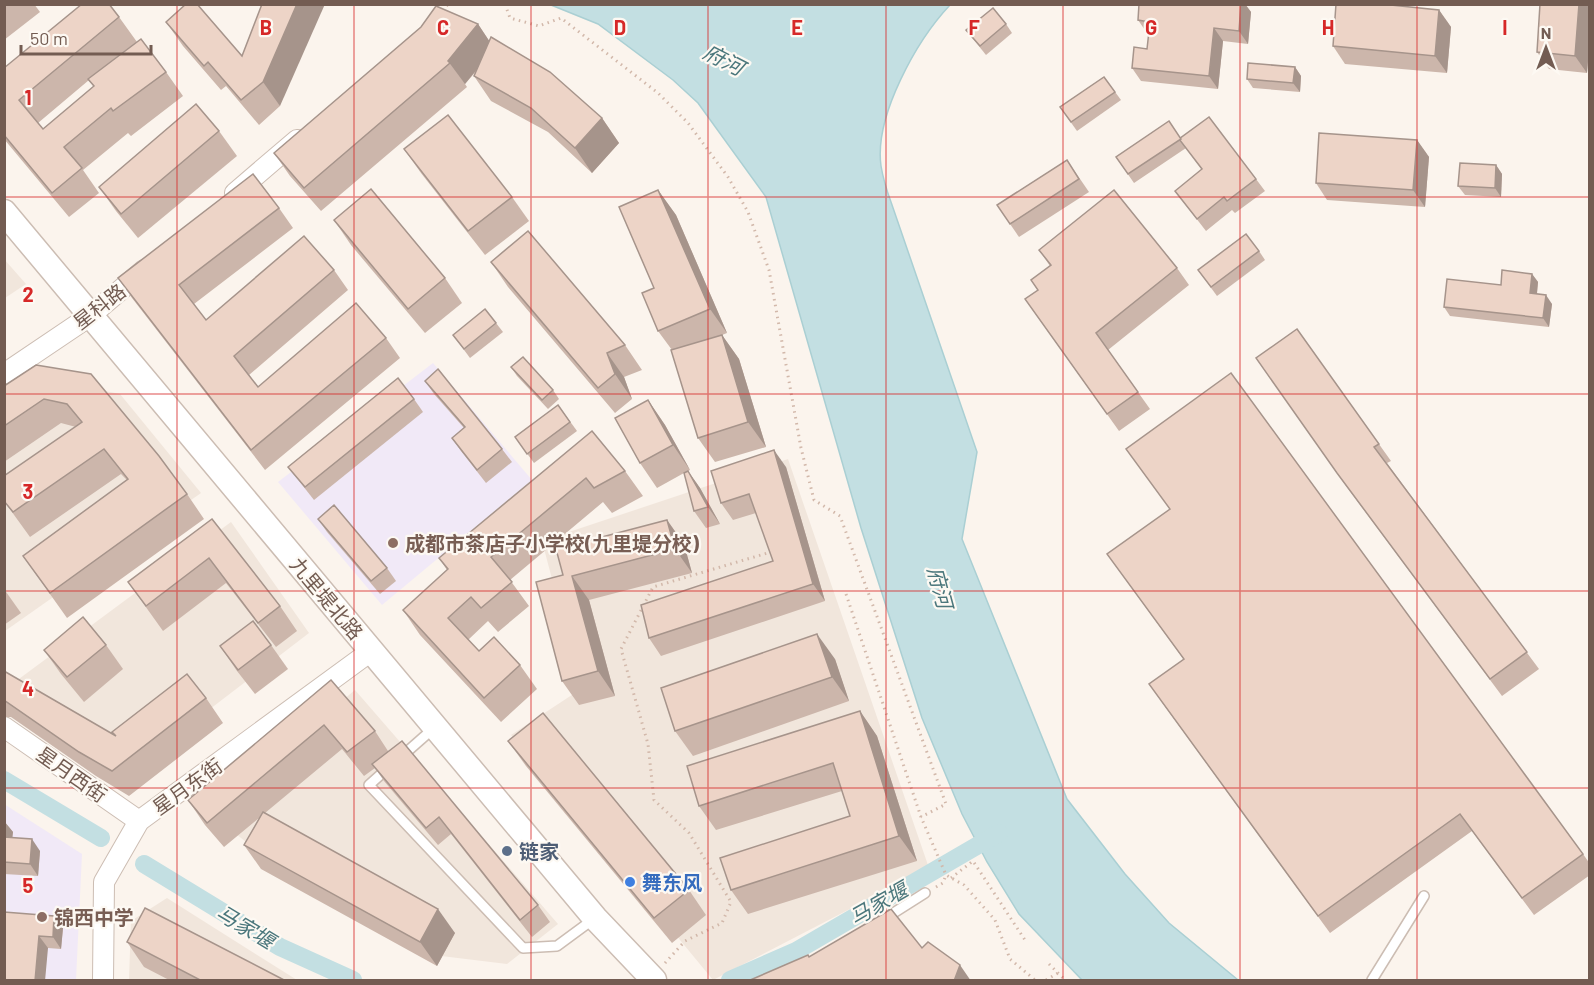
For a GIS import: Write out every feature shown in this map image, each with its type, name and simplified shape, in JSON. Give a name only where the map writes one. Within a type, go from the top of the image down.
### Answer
[{"type":"street","points":[[216,208],[308,131]]},
{"type":"street","name":"九里堤北路","points":[[4,212],[595,918],[653,979]]},
{"type":"street","name":"星科路","points":[[4,374],[90,316],[162,254]]},
{"type":"street","name":"星月东街","points":[[103,981],[104,882],[139,821],[371,651]]},
{"type":"street","name":"星月西街","points":[[4,727],[139,821]]},
{"type":"lane","points":[[435,727],[369,784],[523,948],[557,946],[595,918]]},
{"type":"lane","points":[[874,925],[925,893]]},
{"type":"lane","points":[[1372,981],[1424,896]]},
{"type":"path","points":[[442,14],[448,4]]},
{"type":"path","points":[[506,4],[510,18],[539,26],[561,18],[658,93],[688,123],[728,177],[748,212],[769,270],[801,448],[814,500],[840,516],[945,804],[921,817]]},
{"type":"path","points":[[653,979],[685,941],[722,923],[731,902],[689,833],[654,800],[648,744],[621,649],[653,587],[771,552]]},
{"type":"path","points":[[846,594],[921,817],[946,875],[964,885],[995,920],[1010,959],[1035,981]]},
{"type":"path","points":[[951,878],[973,861],[1025,940]]},
{"type":"path","points":[[1049,964],[1065,981]]},
{"type":"path","points":[[1046,981],[1058,973]]},
{"type":"shaded area","points":[[4,259],[26,284],[5,298],[4,298]]},
{"type":"shaded area","name":"成都市茶店子小学校(九里堤分校)","points":[[433,363],[532,480],[382,605],[278,482]]},
{"type":"shaded area","points":[[50,380],[120,394],[201,493],[5,631],[4,407]]},
{"type":"shaded area","points":[[788,459],[929,868],[713,980],[511,735],[581,689],[542,541]]},
{"type":"shaded area","points":[[231,522],[309,633],[124,775],[4,690]]},
{"type":"shaded area","points":[[355,690],[558,924],[507,964],[433,955],[316,897],[208,812]]},
{"type":"shaded area","name":"锦西中学","points":[[4,804],[82,854],[76,980],[5,980]]},
{"type":"shaded area","points":[[167,898],[297,980],[129,980],[131,921]]},
{"type":"water","name":"府河","points":[[551,5],[950,5],[924,38],[900,80],[884,125],[881,166],[888,193],[977,452],[962,539],[1067,799],[1125,874],[1169,923],[1238,980],[1082,980],[1019,914],[987,862],[962,814],[922,718],[861,528],[766,197],[698,103],[673,80],[598,24]]},
{"type":"building","points":[[82,4],[109,4],[119,17],[19,100],[43,129],[94,86],[88,79],[141,39],[166,72],[113,111],[111,108],[64,147],[82,168],[52,193],[4,135],[4,68]]},
{"type":"building","points":[[186,4],[197,4],[242,56],[262,4],[297,4],[263,82],[241,100],[208,62],[204,66],[166,22]]},
{"type":"building","points":[[1139,4],[1241,4],[1239,31],[1214,28],[1209,76],[1132,68],[1134,47],[1147,49],[1150,22],[1138,20]]},
{"type":"building","points":[[1336,4],[1381,4],[1439,10],[1435,56],[1333,46]]},
{"type":"building","points":[[1540,4],[1579,4],[1575,56],[1537,52]]},
{"type":"building","points":[[436,6],[478,24],[448,61],[450,63],[304,188],[274,153],[421,27]]},
{"type":"building","points":[[993,8],[1006,24],[980,46],[966,30]]},
{"type":"building","points":[[491,37],[550,72],[602,118],[575,148],[531,108],[474,76]]},
{"type":"building","points":[[1248,63],[1295,67],[1293,83],[1247,79]]},
{"type":"building","points":[[1104,77],[1115,92],[1071,122],[1060,107]]},
{"type":"building","points":[[196,104],[219,131],[121,214],[99,187]]},
{"type":"building","points":[[448,115],[512,197],[468,231],[404,149]]},
{"type":"building","points":[[1209,117],[1256,179],[1227,201],[1224,197],[1197,219],[1175,191],[1202,169],[1179,139]]},
{"type":"building","points":[[1169,121],[1181,139],[1128,174],[1116,157]]},
{"type":"building","points":[[1319,133],[1417,140],[1413,190],[1316,183]]},
{"type":"building","points":[[1067,160],[1079,179],[1010,224],[997,205]]},
{"type":"building","points":[[1460,163],[1496,165],[1495,188],[1458,186]]},
{"type":"building","points":[[253,174],[279,208],[179,285],[206,320],[304,236],[334,270],[234,356],[258,387],[356,303],[386,338],[251,450],[118,278]]},
{"type":"building","points":[[371,189],[445,278],[408,309],[334,220]]},
{"type":"building","points":[[658,190],[710,309],[658,331],[642,293],[654,288],[619,207]]},
{"type":"building","points":[[1114,190],[1177,268],[1096,333],[1138,392],[1107,414],[1025,299],[1038,290],[1031,280],[1051,265],[1039,250]]},
{"type":"building","points":[[528,231],[625,345],[607,353],[615,374],[598,388],[491,262]]},
{"type":"building","points":[[1246,234],[1259,251],[1211,287],[1198,270]]},
{"type":"building","points":[[1502,270],[1532,274],[1530,293],[1546,295],[1543,318],[1444,307],[1447,279],[1501,285]]},
{"type":"building","points":[[485,309],[496,323],[464,349],[453,335]]},
{"type":"building","points":[[1297,329],[1379,444],[1374,447],[1527,652],[1490,679],[1337,473],[1256,358]]},
{"type":"building","points":[[722,335],[748,422],[698,438],[671,350]]},
{"type":"building","points":[[523,357],[553,390],[542,400],[511,367]]},
{"type":"building","points":[[36,365],[91,374],[159,456],[187,494],[50,593],[23,556],[128,479],[104,449],[13,512],[4,501],[4,476],[82,422],[67,404],[44,399],[4,426],[4,386]]},
{"type":"building","points":[[438,369],[502,449],[477,470],[452,438],[465,427],[425,381]]},
{"type":"building","points":[[1231,373],[1583,854],[1522,898],[1460,814],[1318,916],[1149,684],[1184,659],[1107,554],[1170,509],[1126,449]]},
{"type":"building","points":[[398,378],[414,399],[305,487],[288,467]]},
{"type":"building","points":[[648,400],[673,445],[640,463],[615,418]]},
{"type":"building","points":[[558,405],[570,422],[527,454],[515,437]]},
{"type":"building","points":[[592,431],[625,471],[594,488],[586,478],[491,557],[512,582],[481,608],[471,597],[448,618],[479,651],[494,637],[520,665],[484,698],[403,610],[448,569],[439,558]]},
{"type":"building","points":[[774,450],[813,584],[649,638],[641,605],[773,561],[749,494],[721,503],[711,471]]},
{"type":"building","points":[[688,471],[708,507],[694,511],[684,473]]},
{"type":"building","points":[[334,505],[387,568],[371,581],[318,519]]},
{"type":"building","points":[[212,519],[280,606],[258,623],[209,558],[146,606],[128,582]]},
{"type":"building","points":[[667,520],[675,549],[572,576],[598,671],[562,681],[536,582],[563,575],[556,549]]},
{"type":"building","points":[[83,617],[106,645],[67,677],[44,650]]},
{"type":"building","points":[[253,621],[271,645],[238,670],[220,646]]},
{"type":"building","points":[[817,634],[832,677],[675,731],[661,688]]},
{"type":"building","points":[[4,671],[116,736],[112,732],[187,674],[206,698],[112,771],[79,752],[4,700]]},
{"type":"building","points":[[331,680],[375,731],[347,752],[324,725],[207,823],[188,800]]},
{"type":"building","points":[[860,711],[899,836],[731,890],[720,858],[850,816],[833,763],[699,806],[687,766]]},
{"type":"building","points":[[543,713],[689,890],[654,918],[508,741]]},
{"type":"building","points":[[402,741],[538,905],[520,920],[439,817],[426,828],[372,764]]},
{"type":"building","points":[[263,812],[438,909],[420,942],[244,845]]},
{"type":"building","points":[[4,837],[32,839],[30,864],[4,862]]},
{"type":"building","points":[[145,908],[286,981],[202,981],[127,942]]},
{"type":"building","points":[[891,909],[922,948],[928,942],[960,965],[954,981],[748,981],[808,955],[809,957]]},
{"type":"building","points":[[4,912],[54,916],[53,937],[39,936],[35,981],[4,981]]},
{"type":"waterway","name":"马家堰","points":[[4,780],[101,838]]},
{"type":"waterway","name":"马家堰","points":[[730,980],[796,951],[999,833]]},
{"type":"waterway","name":"马家堰","points":[[144,864],[280,947],[353,980]]},
{"type":"place","name":"成都市茶店子小学校(九里堤分校)","points":[[393,543]]},
{"type":"place","name":"链家","points":[[507,851]]},
{"type":"place","name":"舞东风","points":[[630,882]]},
{"type":"place","name":"锦西中学","points":[[42,917]]}]
